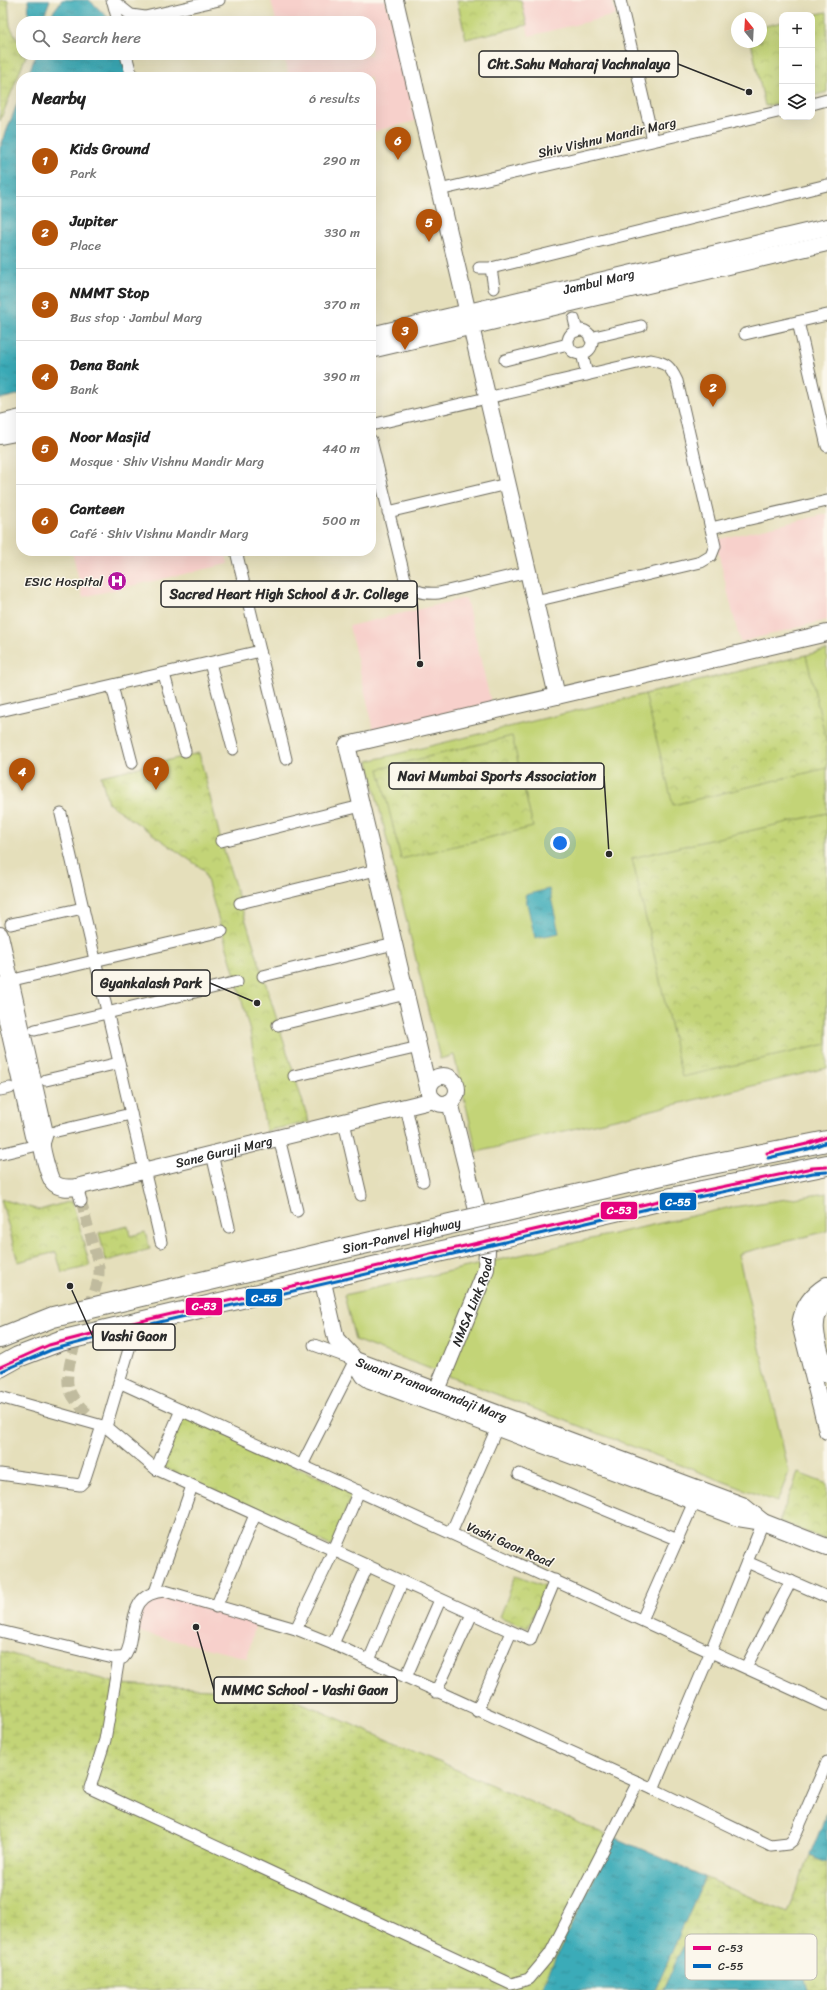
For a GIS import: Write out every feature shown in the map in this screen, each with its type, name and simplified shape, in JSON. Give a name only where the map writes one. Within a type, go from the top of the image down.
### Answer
[{"type":"highway","points":[[807,1144],[827,1137]]},
{"type":"highway","points":[[807,1144],[827,1141]]},
{"type":"highway","name":"Sion-Panvel Highway","points":[[0,1338],[52,1317],[697,1167],[807,1144]]},
{"type":"highway","name":"Sion-Panvel Highway","points":[[0,1367],[18,1357],[60,1341],[137,1322],[702,1191],[822,1167]]},
{"type":"street","points":[[149,16],[204,2],[219,0]]},
{"type":"street","points":[[394,0],[557,696]]},
{"type":"street","points":[[620,0],[653,140]]},
{"type":"street","points":[[112,1],[131,15],[138,16]]},
{"type":"street","points":[[112,1],[116,16]]},
{"type":"street","points":[[127,60],[131,72]]},
{"type":"street","points":[[815,103],[827,100]]},
{"type":"street","name":"Shiv Vishnu Mandir Marg","points":[[439,190],[779,112]]},
{"type":"street","points":[[478,268],[491,268],[827,185]]},
{"type":"street","name":"Jambul Marg","points":[[376,348],[469,320],[827,227]]},
{"type":"street","name":"Jambul Marg","points":[[376,334],[469,320],[827,243]]},
{"type":"street","points":[[491,268],[494,288]]},
{"type":"street","points":[[745,334],[827,315]]},
{"type":"street","points":[[574,319],[577,331]]},
{"type":"street","points":[[798,322],[823,413],[827,446]]},
{"type":"street","points":[[590,338],[641,326]]},
{"type":"street","points":[[577,331],[584,331],[590,338],[590,348],[582,353],[573,352],[568,344],[570,335],[577,331]]},
{"type":"street","points":[[505,360],[568,344]]},
{"type":"street","points":[[582,353],[587,375]]},
{"type":"street","points":[[376,423],[650,360],[662,362],[672,369],[677,381],[715,546],[711,556],[701,562],[534,600]]},
{"type":"street","points":[[0,423],[16,419]]},
{"type":"street","points":[[0,436],[16,433]]},
{"type":"street","points":[[376,461],[406,579],[414,590],[425,594],[439,593],[528,572]]},
{"type":"street","points":[[388,512],[507,484]]},
{"type":"street","points":[[711,528],[827,500]]},
{"type":"street","points":[[237,556],[286,759]]},
{"type":"street","points":[[419,1047],[433,1065],[452,1079],[457,1087],[456,1096],[450,1102],[442,1104],[432,1096],[419,1047],[406,994],[346,745],[827,632]]},
{"type":"street","points":[[0,711],[260,651]]},
{"type":"street","points":[[210,663],[233,749]]},
{"type":"street","points":[[164,674],[185,751]]},
{"type":"street","points":[[112,686],[132,763]]},
{"type":"street","points":[[221,841],[361,806]]},
{"type":"street","points":[[61,814],[161,1242]]},
{"type":"street","points":[[240,903],[376,870]]},
{"type":"street","points":[[5,930],[83,908]]},
{"type":"street","name":"Sane Guruji Marg","points":[[5,930],[3,984],[34,1136],[42,1144],[52,1182],[79,1194],[144,1170],[406,1107],[432,1096]]},
{"type":"street","points":[[3,984],[222,931]]},
{"type":"street","points":[[263,976],[394,944]]},
{"type":"street","points":[[35,1030],[237,982]]},
{"type":"street","points":[[278,1025],[406,994]]},
{"type":"street","points":[[294,1076],[419,1047]]},
{"type":"street","points":[[46,1080],[119,1063]]},
{"type":"street","points":[[432,1096],[431,1084],[434,1080],[443,1076],[452,1079]]},
{"type":"street","name":"NMSA Link Road","points":[[434,1397],[482,1280],[487,1258],[487,1250],[450,1102]]},
{"type":"street","points":[[406,1107],[423,1181]]},
{"type":"street","points":[[58,1131],[131,1114]]},
{"type":"street","points":[[344,1122],[361,1195]]},
{"type":"street","points":[[279,1138],[296,1211]]},
{"type":"street","points":[[0,1154],[42,1144]]},
{"type":"street","points":[[212,1154],[229,1227]]},
{"type":"street","points":[[322,1278],[334,1335],[354,1360]]},
{"type":"street","points":[[827,1285],[812,1296],[802,1310],[800,1324],[827,1430]]},
{"type":"street","points":[[827,1302],[816,1315],[815,1324],[827,1374]]},
{"type":"street","points":[[0,1474],[80,1485],[84,1482],[119,1382],[137,1322]]},
{"type":"street","points":[[314,1345],[354,1360]]},
{"type":"street","points":[[302,1465],[354,1360]]},
{"type":"street","name":"Swami Pranavanandaji Marg","points":[[354,1360],[434,1397],[697,1496],[742,1505],[763,1522],[827,1547]]},
{"type":"street","name":"Vashi Gaon Road","points":[[119,1382],[827,1704]]},
{"type":"street","points":[[3,1396],[104,1427]]},
{"type":"street","points":[[156,1469],[181,1410]]},
{"type":"street","points":[[89,1415],[156,1469],[333,1552],[530,1640],[555,1580]]},
{"type":"street","points":[[451,1533],[500,1422]]},
{"type":"street","points":[[519,1474],[678,1540]]},
{"type":"street","points":[[155,1592],[192,1486]]},
{"type":"street","points":[[296,1629],[333,1552],[359,1491]]},
{"type":"street","points":[[642,1620],[697,1496]]},
{"type":"street","points":[[216,1607],[255,1515]]},
{"type":"street","points":[[653,1789],[763,1522]]},
{"type":"street","points":[[747,1562],[827,1597]]},
{"type":"street","points":[[333,1644],[367,1567]]},
{"type":"street","points":[[746,1667],[791,1581]]},
{"type":"street","points":[[368,1660],[402,1583]]},
{"type":"street","points":[[0,1631],[119,1658],[126,1655],[128,1650],[137,1606],[142,1598],[155,1592],[165,1591],[296,1629],[333,1644],[477,1711],[638,1782],[771,1846],[788,1844],[793,1840],[827,1762]]},
{"type":"street","points":[[406,1678],[440,1600]]},
{"type":"street","points":[[436,1692],[472,1614]]},
{"type":"street","points":[[477,1711],[511,1632]]},
{"type":"street","points":[[119,1658],[105,1740],[90,1788],[511,1984],[529,1979],[550,1954],[638,1782]]},
{"type":"shaded area","points":[[271,0],[386,0],[416,121],[376,131],[376,72],[288,72],[285,60],[376,60],[376,16],[275,16]]},
{"type":"shaded area","points":[[521,0],[612,0],[616,15],[529,36]]},
{"type":"shaded area","points":[[827,514],[827,620],[740,642],[715,540]]},
{"type":"shaded area","name":"ESIC Hospital","points":[[73,556],[226,556],[228,564],[83,597]]},
{"type":"shaded area","points":[[466,598],[491,703],[374,730],[349,626]]},
{"type":"shaded area","points":[[166,1594],[256,1623],[247,1658],[135,1631],[144,1601]]},
{"type":"green space","points":[[0,0],[8,0],[10,26],[16,37],[16,60],[24,60],[20,72],[16,72],[16,81],[0,121]]},
{"type":"green space","points":[[457,0],[521,0],[527,25],[466,39]]},
{"type":"green space","points":[[827,12],[827,92],[815,95],[815,48],[815,14]]},
{"type":"green space","points":[[779,23],[779,104],[765,106],[752,48],[767,48],[767,26]]},
{"type":"green space","points":[[827,650],[827,1068],[477,1152],[454,1055],[440,1059],[368,761]]},
{"type":"green space","points":[[806,655],[827,744],[827,768],[673,805],[645,694]]},
{"type":"green space","points":[[512,736],[533,827],[401,859],[379,769]]},
{"type":"green space","points":[[199,753],[221,841],[309,1122],[266,1131],[250,1032],[204,870],[108,803],[101,776]]},
{"type":"green space","points":[[827,813],[827,1044],[682,1077],[632,858]]},
{"type":"green space","points":[[827,1193],[827,1231],[738,1254],[789,1472],[777,1502],[355,1340],[344,1295],[727,1208]]},
{"type":"green space","points":[[1,1199],[39,1210],[72,1201],[90,1266],[62,1273],[56,1252],[18,1262]]},
{"type":"green space","points":[[128,1226],[130,1236],[145,1232],[150,1249],[106,1261],[99,1233]]},
{"type":"green space","points":[[184,1415],[353,1493],[331,1546],[161,1466]]},
{"type":"green space","points":[[798,1473],[827,1484],[827,1540],[779,1522]]},
{"type":"green space","points":[[516,1575],[545,1586],[528,1628],[500,1617]]},
{"type":"green space","points":[[0,1651],[120,1684],[279,1693],[787,1913],[810,1855],[827,1862],[827,1990],[0,1990]]},
{"type":"water","points":[[28,0],[50,0],[44,16],[29,16]]},
{"type":"water","points":[[62,0],[89,0],[107,16],[51,16]]},
{"type":"water","points":[[34,60],[126,60],[129,72],[29,72]]},
{"type":"water","points":[[16,107],[16,395],[0,399],[0,148]]},
{"type":"water","points":[[549,889],[559,933],[535,938],[525,895]]},
{"type":"water","points":[[827,1813],[827,1862],[810,1855]]},
{"type":"water","points":[[614,1837],[705,1877],[655,1990],[540,1990]]},
{"type":"water","points":[[685,1945],[685,1980],[805,1980],[808,1990],[663,1990],[683,1946]]},
{"type":"tunnel","points":[[81,1201],[99,1267],[99,1274],[92,1300],[71,1359],[68,1372],[68,1384],[73,1397],[89,1415]]},
{"type":"transit line","name":"C-53","points":[[767,1153],[807,1144],[827,1137]]},
{"type":"transit line","name":"C-55","points":[[768,1158],[808,1149],[827,1142]]},
{"type":"transit line","name":"C-53","points":[[0,1367],[49,1345],[137,1322],[702,1191],[812,1168],[827,1167]]},
{"type":"transit line","name":"C-55","points":[[2,1371],[51,1350],[138,1327],[703,1196],[813,1173],[827,1172]]},
{"type":"place","name":"Cht.Sahu Maharaj Vachnalaya","points":[[749,92]]},
{"type":"place","name":"Canteen","points":[[398,160]]},
{"type":"place","name":"Noor Masjid","points":[[429,242]]},
{"type":"place","name":"NMMT Stop","points":[[405,350]]},
{"type":"place","name":"Jupiter","points":[[713,407]]},
{"type":"place","name":"ESIC Hospital","points":[[117,581]]},
{"type":"place","name":"Sacred Heart High School & Jr. College","points":[[420,664]]},
{"type":"place","name":"Kids Ground","points":[[156,790]]},
{"type":"place","name":"Dena Bank","points":[[22,791]]},
{"type":"place","name":"Navi Mumbai Sports Association","points":[[609,854]]},
{"type":"place","name":"Gyankalash Park","points":[[257,1003]]},
{"type":"place","name":"Vashi Gaon","points":[[70,1286]]},
{"type":"place","name":"NMMC School - Vashi Gaon","points":[[196,1627]]}]
